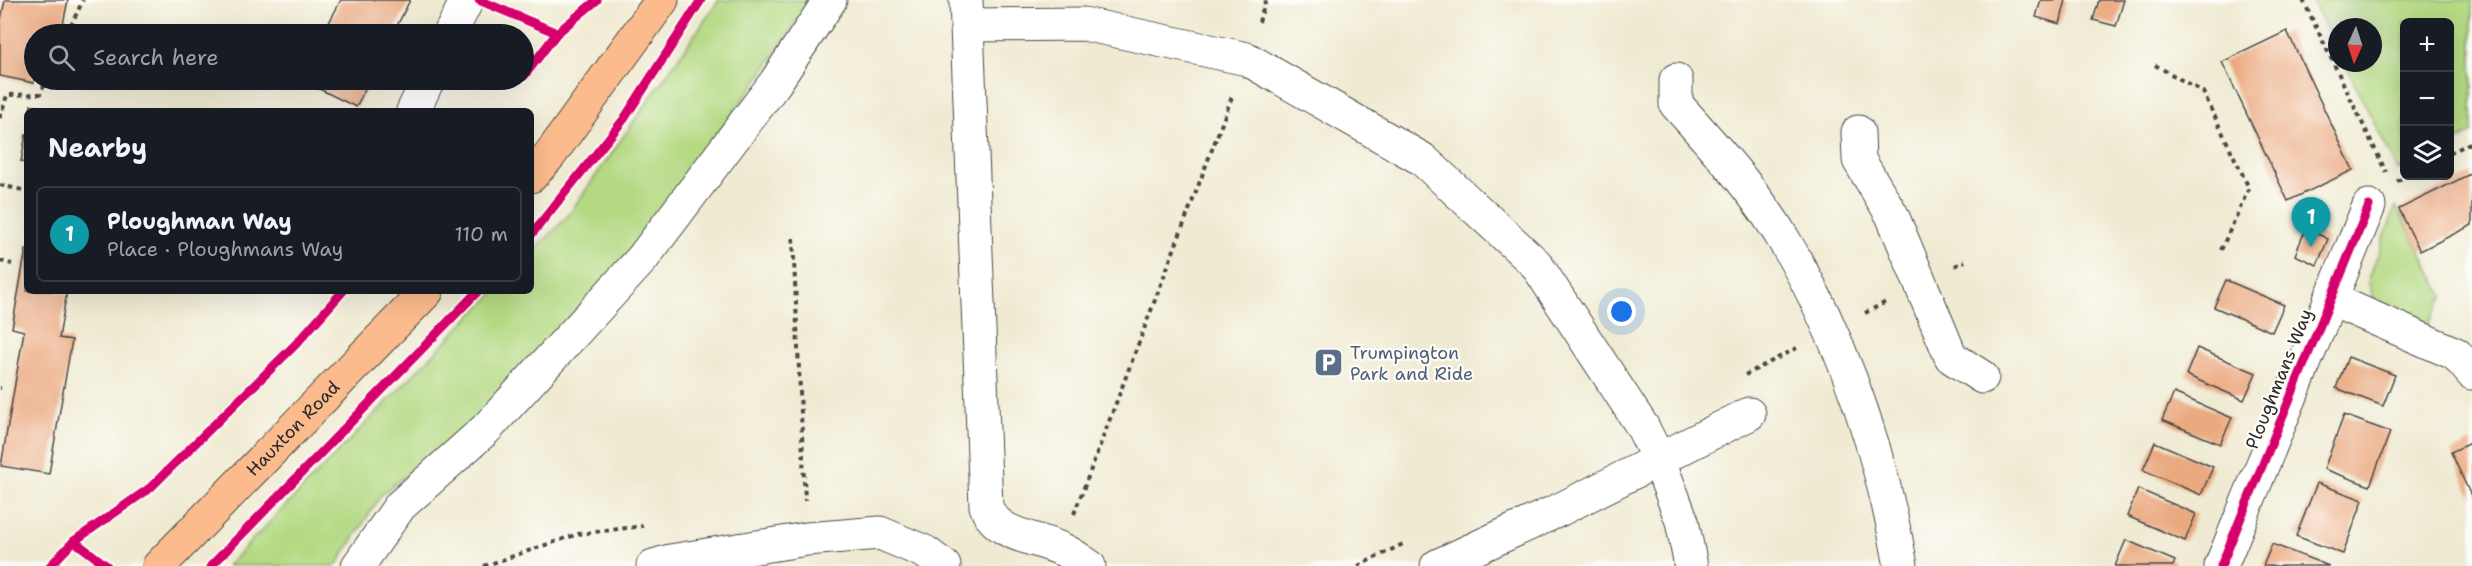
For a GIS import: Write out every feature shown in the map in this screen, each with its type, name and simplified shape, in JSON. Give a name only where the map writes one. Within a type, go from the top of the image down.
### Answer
[{"type":"main road","points":[[534,173],[549,156],[662,0]]},
{"type":"main road","name":"Hauxton Road","points":[[159,566],[424,294]]},
{"type":"street","points":[[455,24],[467,0]]},
{"type":"street","points":[[358,566],[400,506],[486,429],[642,259],[775,83],[830,0]]},
{"type":"street","points":[[1089,566],[1061,549],[1000,527],[990,518],[986,506],[967,12],[1084,24],[1247,59],[1422,159],[1536,264],[1642,426],[1658,458],[1682,521],[1691,566]]},
{"type":"street","points":[[1676,80],[1676,104],[1737,174],[1788,246],[1831,331],[1870,431],[1890,506],[1901,566]]},
{"type":"street","points":[[414,108],[423,90]]},
{"type":"street","points":[[1858,132],[1859,160],[1892,215],[1951,357],[1982,377]]},
{"type":"street","name":"Ploughmans Way","points":[[2221,566],[2369,206]]},
{"type":"street","points":[[2330,299],[2456,354],[2472,373]]},
{"type":"street","points":[[1437,566],[1562,509],[1658,458],[1749,414]]},
{"type":"street","points":[[653,566],[670,561],[807,539],[880,534],[925,552],[944,566]]},
{"type":"path","points":[[72,24],[83,0]]},
{"type":"path","points":[[1061,549],[1247,59],[1266,0]]},
{"type":"path","points":[[2303,0],[2387,172]]},
{"type":"path","points":[[2155,65],[2203,92],[2249,188],[2221,250]]},
{"type":"path","points":[[0,118],[7,95],[40,94],[42,90]]},
{"type":"path","points":[[2454,151],[2472,142]]},
{"type":"path","points":[[0,185],[24,190]]},
{"type":"path","points":[[793,238],[805,507]]},
{"type":"path","points":[[0,261],[12,264]]},
{"type":"green space","points":[[719,0],[811,0],[759,78],[630,251],[475,422],[381,495],[336,566],[227,566],[492,294],[534,294],[534,251],[567,217]]},
{"type":"green space","points":[[2312,0],[2472,0],[2472,133],[2454,143],[2454,18],[2400,18],[2400,169],[2398,170],[2349,72],[2382,72],[2382,18],[2328,18],[2328,31]]},
{"type":"green space","points":[[2396,206],[2444,296],[2428,324],[2375,302],[2368,281]]},
{"type":"building","points":[[5,0],[68,0],[63,24],[24,24],[24,81],[0,76],[0,24]]},
{"type":"building","points":[[341,0],[410,0],[398,24],[328,24]]},
{"type":"building","points":[[2041,0],[2066,0],[2060,24],[2036,17]]},
{"type":"building","points":[[2099,0],[2124,0],[2116,26],[2093,20]]},
{"type":"building","points":[[2287,31],[2353,170],[2288,201],[2222,62]]},
{"type":"building","points":[[321,90],[365,90],[356,107]]},
{"type":"building","points":[[31,105],[46,108],[30,108]]},
{"type":"building","points":[[24,145],[24,162],[21,162]]},
{"type":"building","points":[[2472,173],[2472,225],[2420,251],[2399,209]]},
{"type":"building","points":[[2306,228],[2328,239],[2317,265],[2295,255]]},
{"type":"building","points":[[24,260],[24,294],[66,294],[59,338],[72,340],[49,474],[1,466],[24,331],[12,328]]},
{"type":"building","points":[[2226,280],[2284,305],[2272,332],[2214,307]]},
{"type":"building","points":[[2197,348],[2256,373],[2244,400],[2186,375]]},
{"type":"building","points":[[2348,357],[2395,375],[2383,406],[2336,388]]},
{"type":"building","points":[[2174,393],[2232,418],[2220,444],[2162,420]]},
{"type":"building","points":[[2344,415],[2390,432],[2370,486],[2324,469]]},
{"type":"building","points":[[2155,442],[2213,467],[2201,495],[2143,470]]},
{"type":"building","points":[[2472,442],[2472,498],[2451,452]]},
{"type":"building","points":[[2317,483],[2363,500],[2343,554],[2296,536]]},
{"type":"building","points":[[2138,489],[2196,514],[2185,541],[2127,516]]},
{"type":"building","points":[[2126,540],[2175,561],[2173,566],[2115,566]]},
{"type":"building","points":[[2272,544],[2329,566],[2263,566]]},
{"type":"cycle path","points":[[479,0],[557,33]]},
{"type":"cycle path","points":[[534,63],[557,33],[597,0]]},
{"type":"cycle path","points":[[534,231],[624,119],[701,0]]},
{"type":"cycle path","points":[[2221,566],[2369,206]]},
{"type":"cycle path","points":[[74,541],[150,488],[296,344],[340,294]]},
{"type":"cycle path","points":[[211,566],[475,294]]},
{"type":"cycle path","points":[[50,566],[74,541],[107,566]]},
{"type":"place","name":"Ploughman Way","points":[[2311,247]]},
{"type":"place","name":"Trumpington Park and Ride","points":[[1329,363]]}]
